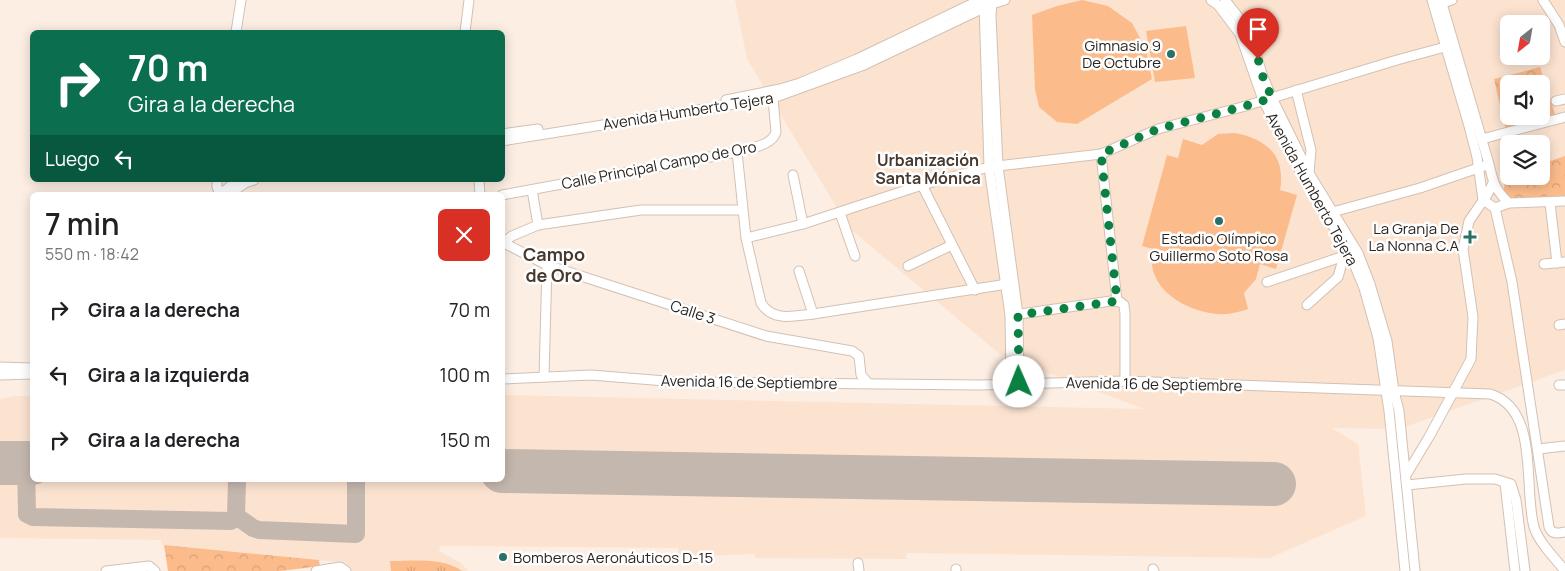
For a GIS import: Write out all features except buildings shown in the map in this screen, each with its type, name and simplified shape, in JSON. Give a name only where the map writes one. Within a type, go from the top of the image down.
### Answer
[{"type":"street","points":[[236,30],[241,0]]},
{"type":"street","points":[[465,30],[469,0]]},
{"type":"street","name":"Avenida Humberto Tejera","points":[[505,134],[685,108],[790,87],[987,3],[1005,0]]},
{"type":"street","name":"Avenida Humberto Tejera","points":[[1211,0],[1218,5],[1240,34],[1294,160],[1358,253],[1370,284],[1387,341],[1390,391]]},
{"type":"street","name":"Avenida Humberto Tejera","points":[[1225,0],[1243,24],[1252,41],[1263,77],[1267,99],[1330,213],[1347,255],[1364,288],[1390,391]]},
{"type":"street","points":[[1432,0],[1469,126],[1479,168],[1483,200],[1495,208],[1512,282],[1549,527],[1555,534],[1565,532]]},
{"type":"street","points":[[1452,0],[1441,2],[1482,139],[1493,183],[1501,196],[1509,203]]},
{"type":"street","points":[[1543,0],[1562,25],[1565,42]]},
{"type":"street","points":[[987,3],[991,16],[994,166],[1014,315],[1015,383]]},
{"type":"street","name":"Avenida Humberto Tejera","points":[[505,141],[773,98],[864,65],[987,3]]},
{"type":"street","points":[[746,238],[803,224],[922,185],[994,166],[1101,154],[1158,129],[1242,107],[1445,47]]},
{"type":"street","points":[[1296,90],[1311,150],[1309,173]]},
{"type":"street","name":"Calle Principal Campo de Oro","points":[[505,194],[737,152],[770,142],[775,137],[776,132],[773,98]]},
{"type":"street","points":[[1482,139],[1565,118]]},
{"type":"street","points":[[737,152],[746,238],[761,304],[766,311],[781,317],[813,314],[1010,284]]},
{"type":"street","points":[[1101,154],[1117,301]]},
{"type":"street","points":[[1330,213],[1420,188],[1489,164]]},
{"type":"street","points":[[793,175],[803,224]]},
{"type":"street","points":[[225,192],[236,182]]},
{"type":"street","points":[[228,192],[248,182]]},
{"type":"street","points":[[1406,475],[1471,359],[1473,318],[1463,249],[1469,221],[1493,183]]},
{"type":"street","points":[[922,185],[975,290]]},
{"type":"street","points":[[532,190],[538,225]]},
{"type":"street","points":[[1495,208],[1509,203],[1565,201]]},
{"type":"street","points":[[1544,264],[1561,262],[1550,203]]},
{"type":"street","points":[[505,241],[538,225],[641,210],[742,210]]},
{"type":"street","points":[[840,213],[855,256]]},
{"type":"street","name":"Calle 3","points":[[505,243],[547,264],[766,336],[852,351],[859,356],[862,375],[868,383]]},
{"type":"street","points":[[908,266],[952,245]]},
{"type":"street","points":[[1267,282],[1347,255]]},
{"type":"street","points":[[1307,305],[1338,277],[1347,255]]},
{"type":"street","points":[[544,377],[547,264]]},
{"type":"street","points":[[800,271],[813,314]]},
{"type":"street","points":[[1014,315],[1117,301],[1124,305],[1125,381]]},
{"type":"street","points":[[0,368],[30,368]]},
{"type":"street","points":[[0,375],[30,374]]},
{"type":"street","name":"Avenida 16 de Septiembre","points":[[505,379],[592,375],[678,382],[969,385],[1125,381],[1390,391],[1453,391],[1494,395],[1508,403],[1517,415],[1524,436],[1534,527],[1544,545],[1565,571]]},
{"type":"street","points":[[1390,391],[1399,411],[1415,571]]},
{"type":"street","points":[[1390,391],[1393,448],[1405,571]]},
{"type":"street","points":[[1538,449],[1565,446]]},
{"type":"street","points":[[1407,485],[1495,478],[1511,484],[1514,489],[1525,571]]},
{"type":"street","points":[[1505,483],[1515,571]]},
{"type":"street","points":[[316,571],[340,567],[345,571]]},
{"type":"street","points":[[106,571],[152,568]]},
{"type":"shaded area","points":[[735,0],[1565,0],[1565,370],[1399,429],[1332,428],[1358,444],[1366,516],[1270,558],[907,553],[906,559],[755,558],[755,554],[679,557],[678,548],[440,546],[439,551],[461,563],[468,571],[350,571],[347,565],[339,562],[161,545],[161,540],[0,538],[0,399],[14,396],[30,396],[30,482],[505,482],[505,395],[1144,409],[1001,355],[849,228],[747,59]]},
{"type":"green space","points":[[1082,0],[1108,6],[1132,23],[1146,49],[1152,79],[1077,124],[1057,122],[1039,107],[1035,89],[1032,15]]},
{"type":"green space","name":"Gimnasio 9 De Octubre","points":[[1186,26],[1195,78],[1155,82],[1146,31]]},
{"type":"green space","points":[[1540,67],[1543,75],[1509,75]]},
{"type":"green space","points":[[1500,77],[1500,105],[1494,79]]},
{"type":"green space","points":[[1550,98],[1556,117],[1550,119]]},
{"type":"green space","points":[[1505,125],[1527,125],[1506,131]]},
{"type":"green space","name":"Estadio Olímpico Guillermo Soto Rosa","points":[[1235,133],[1256,140],[1272,151],[1280,168],[1280,190],[1297,195],[1276,269],[1260,264],[1256,279],[1244,293],[1248,309],[1230,314],[1208,313],[1186,306],[1176,300],[1160,285],[1155,276],[1152,263],[1153,249],[1142,246],[1167,155],[1178,158],[1183,139],[1202,145],[1218,134]]},
{"type":"green space","points":[[1565,156],[1565,203],[1502,201],[1504,185],[1550,185],[1550,161]]},
{"type":"green space","points":[[164,545],[319,560],[320,566],[281,571],[168,571]]},
{"type":"green space","points":[[418,560],[437,562],[462,571],[391,571],[390,561]]},
{"type":"taxiway","points":[[26,463],[27,514],[33,517],[231,521],[236,516],[237,482]]},
{"type":"taxiway","points":[[236,516],[259,530],[356,534],[356,482]]},
{"type":"runway","points":[[0,463],[30,463]]},
{"type":"runway","points":[[505,471],[1274,484]]},
{"type":"place","name":"Gimnasio 9 De Octubre","points":[[1171,54]]},
{"type":"place","name":"Estadio Olímpico Guillermo Soto Rosa","points":[[1219,221]]},
{"type":"place","name":"La Granja De La Nonna C.A","points":[[1470,237]]},
{"type":"place","name":"Bomberos Aeronáuticos D-15","points":[[503,557]]},
{"type":"district","name":"Urbanización Santa Mónica","points":[[928,169]]},
{"type":"district","name":"Campo de Oro","points":[[554,264]]},
{"type":"route","points":[[1019,382],[1018,315],[1117,301],[1101,154],[1158,129],[1272,98],[1258,59]]}]
